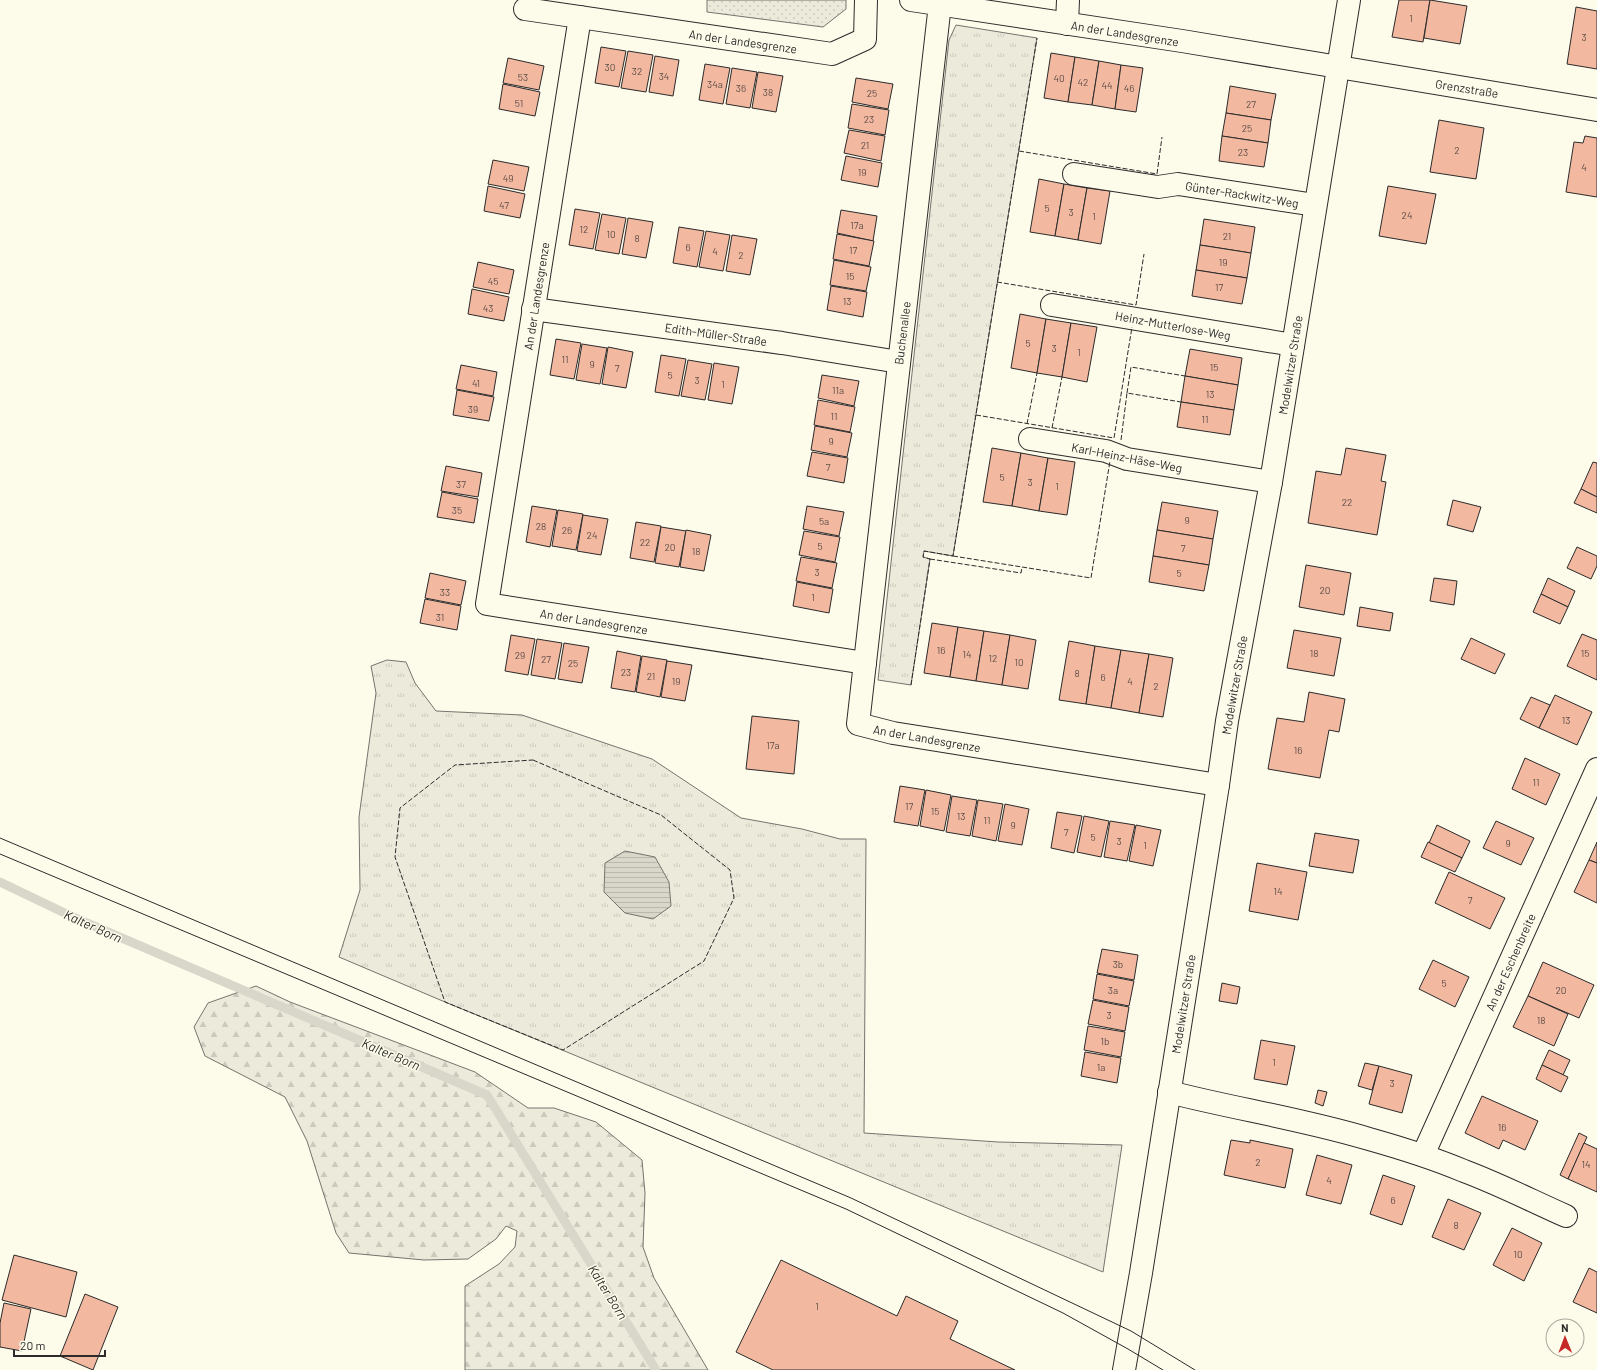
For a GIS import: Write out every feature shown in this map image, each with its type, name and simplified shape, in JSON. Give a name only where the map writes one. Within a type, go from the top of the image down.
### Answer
[{"type":"street","name":"An der Landesgrenze","points":[[525,8],[832,54],[865,39],[866,0]]},
{"type":"street","name":"An der Landesgrenze","points":[[912,0],[1338,67]]},
{"type":"street","points":[[1067,24],[1068,0]]},
{"type":"street","name":"Modelwitzer Straße","points":[[1124,1370],[1141,1273],[1227,721],[1270,482],[1349,0]]},
{"type":"street","name":"Buchenallee","points":[[865,663],[940,4]]},
{"type":"street","name":"An der Landesgrenze","points":[[580,17],[487,604],[865,663],[858,724],[894,734],[1218,785]]},
{"type":"street","name":"Grenzstraße","points":[[1338,67],[1597,110]]},
{"type":"street","name":"Günter-Rackwitz-Weg","points":[[1074,174],[1158,187],[1178,184],[1315,205]]},
{"type":"street","name":"Heinz-Mutterlose-Weg","points":[[1052,305],[1293,345]]},
{"type":"street","name":"Edith-Müller-Straße","points":[[533,309],[782,343],[899,362]]},
{"type":"street","name":"Karl-Heinz-Häse-Weg","points":[[1030,439],[1106,451],[1127,459],[1270,482]]},
{"type":"street","name":"An der Eschenbreite","points":[[1423,1155],[1597,769]]},
{"type":"street","points":[[1169,1092],[1200,1100],[1304,1121],[1369,1138],[1423,1155],[1465,1171],[1566,1216]]},
{"type":"green space","points":[[707,0],[846,0],[846,9],[823,27],[707,12]]},
{"type":"green space","points":[[956,25],[1037,38],[953,556],[924,551],[923,557],[930,559],[911,685],[878,680],[949,40]]},
{"type":"green space","points":[[387,660],[406,662],[415,683],[436,711],[522,715],[652,759],[741,818],[802,829],[840,839],[866,839],[864,1133],[998,1142],[1122,1145],[1103,1272],[339,957],[360,890],[359,817],[376,693],[371,666]]},
{"type":"green space","points":[[256,986],[290,1002],[475,1072],[528,1108],[554,1108],[596,1122],[642,1160],[645,1193],[643,1247],[654,1278],[708,1370],[465,1370],[465,1286],[499,1264],[515,1247],[517,1231],[506,1226],[496,1239],[468,1259],[424,1260],[349,1253],[336,1233],[307,1141],[285,1097],[205,1056],[194,1027],[208,1003]]},
{"type":"shaded area","points":[[625,851],[655,857],[669,882],[671,906],[653,919],[625,913],[604,892],[605,863]]},
{"type":"building","points":[[1399,0],[1430,0],[1423,42],[1392,37]]},
{"type":"building","points":[[1430,0],[1467,6],[1460,44],[1424,38]]},
{"type":"building","points":[[1576,7],[1597,11],[1597,69],[1567,64]]},
{"type":"building","points":[[601,47],[626,51],[619,87],[595,83]]},
{"type":"building","points":[[628,51],[653,55],[646,92],[621,88]]},
{"type":"building","points":[[1051,53],[1075,57],[1068,102],[1044,98]]},
{"type":"building","points":[[655,56],[679,60],[673,96],[649,92]]},
{"type":"building","points":[[1075,57],[1099,61],[1092,105],[1068,102]]},
{"type":"building","points":[[508,58],[544,66],[539,90],[503,83]]},
{"type":"building","points":[[1099,61],[1121,65],[1115,109],[1092,105]]},
{"type":"building","points":[[705,64],[730,68],[723,104],[699,100]]},
{"type":"building","points":[[1121,65],[1143,68],[1136,112],[1115,109]]},
{"type":"building","points":[[732,68],[757,72],[750,108],[726,104]]},
{"type":"building","points":[[758,72],[783,76],[776,112],[752,108]]},
{"type":"building","points":[[856,78],[893,84],[888,109],[852,102]]},
{"type":"building","points":[[503,84],[540,92],[535,116],[499,109]]},
{"type":"building","points":[[1230,86],[1276,94],[1271,120],[1226,113]]},
{"type":"building","points":[[852,104],[889,110],[885,135],[848,128]]},
{"type":"building","points":[[1226,113],[1271,120],[1268,143],[1222,136]]},
{"type":"building","points":[[1439,120],[1484,128],[1476,179],[1430,172]]},
{"type":"building","points":[[849,130],[885,136],[881,161],[844,153]]},
{"type":"building","points":[[1222,136],[1268,143],[1264,167],[1219,161]]},
{"type":"building","points":[[1585,136],[1597,138],[1597,197],[1566,192],[1574,142],[1583,143]]},
{"type":"building","points":[[846,156],[882,163],[878,187],[841,180]]},
{"type":"building","points":[[493,160],[529,167],[524,191],[488,184]]},
{"type":"building","points":[[1039,179],[1064,184],[1055,236],[1030,232]]},
{"type":"building","points":[[1064,184],[1087,188],[1078,240],[1055,236]]},
{"type":"building","points":[[488,186],[525,194],[520,218],[484,211]]},
{"type":"building","points":[[1388,186],[1436,194],[1426,244],[1379,236]]},
{"type":"building","points":[[1087,188],[1110,191],[1101,244],[1078,240]]},
{"type":"building","points":[[575,209],[600,213],[593,249],[569,245]]},
{"type":"building","points":[[841,210],[877,216],[873,241],[837,233]]},
{"type":"building","points":[[602,214],[626,218],[619,254],[595,250]]},
{"type":"building","points":[[628,218],[653,222],[646,258],[622,254]]},
{"type":"building","points":[[1204,219],[1255,227],[1251,253],[1200,245]]},
{"type":"building","points":[[679,227],[704,231],[697,267],[673,263]]},
{"type":"building","points":[[706,231],[730,235],[723,271],[699,267]]},
{"type":"building","points":[[837,234],[874,241],[869,266],[833,259]]},
{"type":"building","points":[[732,235],[757,239],[750,275],[726,271]]},
{"type":"building","points":[[1200,245],[1251,253],[1247,278],[1196,270]]},
{"type":"building","points":[[834,260],[871,267],[866,291],[830,285]]},
{"type":"building","points":[[478,262],[514,270],[509,294],[473,287]]},
{"type":"building","points":[[1196,270],[1247,278],[1242,304],[1192,296]]},
{"type":"building","points":[[831,286],[867,292],[863,317],[827,310]]},
{"type":"building","points":[[472,289],[509,297],[504,321],[468,314]]},
{"type":"building","points":[[1020,314],[1046,319],[1037,373],[1011,368]]},
{"type":"building","points":[[1046,319],[1071,323],[1062,377],[1037,373]]},
{"type":"building","points":[[1071,323],[1097,327],[1087,382],[1062,377]]},
{"type":"building","points":[[556,339],[581,343],[574,379],[550,375]]},
{"type":"building","points":[[582,344],[607,348],[600,384],[576,380]]},
{"type":"building","points":[[608,347],[633,352],[626,388],[602,384]]},
{"type":"building","points":[[1190,349],[1242,358],[1238,385],[1185,376]]},
{"type":"building","points":[[661,355],[686,359],[679,396],[655,392]]},
{"type":"building","points":[[688,360],[712,364],[705,400],[681,396]]},
{"type":"building","points":[[714,363],[739,367],[732,404],[708,400]]},
{"type":"building","points":[[461,365],[497,372],[493,396],[456,389]]},
{"type":"building","points":[[822,375],[859,381],[854,406],[818,398]]},
{"type":"building","points":[[1185,376],[1238,385],[1234,410],[1181,402]]},
{"type":"building","points":[[457,390],[494,397],[489,421],[453,415]]},
{"type":"building","points":[[818,400],[855,407],[850,432],[814,425]]},
{"type":"building","points":[[1181,402],[1234,410],[1230,435],[1177,427]]},
{"type":"building","points":[[815,426],[852,433],[847,457],[811,450]]},
{"type":"building","points":[[992,448],[1021,453],[1012,506],[983,502]]},
{"type":"building","points":[[1346,448],[1386,455],[1381,481],[1386,482],[1377,535],[1308,523],[1316,471],[1341,475]]},
{"type":"building","points":[[812,452],[848,458],[844,483],[807,476]]},
{"type":"building","points":[[1021,453],[1048,458],[1039,511],[1012,506]]},
{"type":"building","points":[[1048,458],[1075,462],[1067,515],[1039,511]]},
{"type":"building","points":[[1593,462],[1597,463],[1597,497],[1581,489]]},
{"type":"building","points":[[446,466],[482,473],[478,497],[441,491]]},
{"type":"building","points":[[1581,489],[1597,497],[1597,513],[1574,503]]},
{"type":"building","points":[[442,492],[478,499],[474,523],[437,517]]},
{"type":"building","points":[[1453,500],[1481,507],[1473,532],[1447,525]]},
{"type":"building","points":[[1162,502],[1218,511],[1213,539],[1157,530]]},
{"type":"building","points":[[532,506],[557,510],[550,547],[526,542]]},
{"type":"building","points":[[807,506],[844,512],[839,536],[803,529]]},
{"type":"building","points":[[558,510],[583,514],[576,550],[552,546]]},
{"type":"building","points":[[583,515],[608,519],[601,555],[577,551]]},
{"type":"building","points":[[636,522],[661,526],[654,562],[630,558]]},
{"type":"building","points":[[661,527],[686,531],[679,567],[655,563]]},
{"type":"building","points":[[686,530],[711,535],[704,571],[680,567]]},
{"type":"building","points":[[1157,530],[1213,539],[1209,565],[1153,556]]},
{"type":"building","points":[[804,531],[840,537],[835,562],[799,555]]},
{"type":"building","points":[[1577,547],[1597,556],[1597,566],[1591,579],[1567,568]]},
{"type":"building","points":[[1153,556],[1209,565],[1204,591],[1149,582]]},
{"type":"building","points":[[801,557],[837,563],[832,588],[796,581]]},
{"type":"building","points":[[1306,565],[1351,573],[1344,615],[1299,607]]},
{"type":"building","points":[[430,573],[466,581],[461,605],[425,598]]},
{"type":"building","points":[[1434,578],[1457,581],[1454,605],[1430,601]]},
{"type":"building","points":[[1548,578],[1575,591],[1568,607],[1541,594]]},
{"type":"building","points":[[797,582],[833,589],[829,613],[793,606]]},
{"type":"building","points":[[1541,594],[1568,607],[1560,624],[1533,612]]},
{"type":"building","points":[[425,599],[461,606],[457,630],[420,623]]},
{"type":"building","points":[[1360,607],[1393,613],[1390,631],[1357,626]]},
{"type":"building","points":[[932,623],[958,627],[950,677],[924,673]]},
{"type":"building","points":[[958,627],[984,631],[976,681],[950,677]]},
{"type":"building","points":[[1294,630],[1341,638],[1334,676],[1287,668]]},
{"type":"building","points":[[984,631],[1010,635],[1002,685],[976,681]]},
{"type":"building","points":[[1582,634],[1597,640],[1597,680],[1567,666]]},
{"type":"building","points":[[511,635],[535,639],[528,675],[505,671]]},
{"type":"building","points":[[1010,635],[1036,640],[1028,689],[1002,685]]},
{"type":"building","points":[[1471,638],[1505,654],[1495,674],[1461,659]]},
{"type":"building","points":[[537,639],[562,643],[555,679],[531,675]]},
{"type":"building","points":[[1069,641],[1095,646],[1086,704],[1059,700]]},
{"type":"building","points":[[564,643],[589,647],[582,683],[558,679]]},
{"type":"building","points":[[1095,646],[1121,650],[1111,708],[1086,704]]},
{"type":"building","points":[[1121,650],[1149,654],[1139,713],[1111,708]]},
{"type":"building","points":[[617,651],[641,656],[635,692],[611,688]]},
{"type":"building","points":[[1149,654],[1173,658],[1163,717],[1139,713]]},
{"type":"building","points":[[642,656],[667,660],[660,697],[636,692]]},
{"type":"building","points":[[667,661],[692,665],[685,701],[661,697]]},
{"type":"building","points":[[1309,692],[1345,699],[1339,732],[1329,730],[1320,778],[1268,769],[1277,718],[1304,722]]},
{"type":"building","points":[[1555,695],[1592,712],[1577,745],[1539,728]]},
{"type":"building","points":[[1531,697],[1550,705],[1539,728],[1520,719]]},
{"type":"building","points":[[752,716],[799,721],[794,774],[746,769]]},
{"type":"building","points":[[1525,758],[1560,774],[1546,805],[1512,789]]},
{"type":"building","points":[[900,786],[925,790],[918,826],[894,822]]},
{"type":"building","points":[[926,790],[951,795],[944,831],[920,826]]},
{"type":"building","points":[[952,796],[977,800],[970,836],[946,832]]},
{"type":"building","points":[[978,800],[1003,804],[996,841],[972,836]]},
{"type":"building","points":[[1005,804],[1029,809],[1022,845],[998,841]]},
{"type":"building","points":[[1057,812],[1082,816],[1074,853],[1051,848]]},
{"type":"building","points":[[1084,816],[1109,821],[1101,857],[1077,852]]},
{"type":"building","points":[[1110,821],[1135,825],[1127,861],[1104,857]]},
{"type":"building","points":[[1496,821],[1534,838],[1521,865],[1483,848]]},
{"type":"building","points":[[1136,825],[1161,830],[1153,866],[1129,861]]},
{"type":"building","points":[[1437,825],[1470,841],[1462,858],[1429,843]]},
{"type":"building","points":[[1315,833],[1359,840],[1353,873],[1309,866]]},
{"type":"building","points":[[1428,842],[1462,858],[1455,872],[1421,857]]},
{"type":"building","points":[[1597,842],[1597,863],[1589,860]]},
{"type":"building","points":[[1589,860],[1597,863],[1597,903],[1574,892]]},
{"type":"building","points":[[1257,863],[1307,872],[1298,920],[1249,911]]},
{"type":"building","points":[[1449,872],[1505,898],[1490,929],[1435,903]]},
{"type":"building","points":[[1102,949],[1138,955],[1134,980],[1097,973]]},
{"type":"building","points":[[1433,960],[1469,977],[1455,1007],[1419,989]]},
{"type":"building","points":[[1543,962],[1594,985],[1579,1018],[1528,996]]},
{"type":"building","points":[[1097,974],[1134,981],[1129,1006],[1093,999]]},
{"type":"building","points":[[1222,983],[1240,987],[1237,1004],[1219,1001]]},
{"type":"building","points":[[1528,996],[1568,1014],[1554,1046],[1513,1027]]},
{"type":"building","points":[[1093,1000],[1129,1007],[1125,1031],[1088,1024]]},
{"type":"building","points":[[1088,1026],[1125,1032],[1121,1057],[1084,1050]]},
{"type":"building","points":[[1261,1040],[1295,1046],[1287,1085],[1254,1079]]},
{"type":"building","points":[[1549,1050],[1570,1060],[1563,1075],[1542,1065]]},
{"type":"building","points":[[1085,1052],[1121,1058],[1117,1083],[1081,1076]]},
{"type":"building","points":[[1365,1063],[1379,1066],[1372,1090],[1358,1086]]},
{"type":"building","points":[[1542,1065],[1568,1077],[1561,1092],[1536,1079]]},
{"type":"building","points":[[1379,1066],[1412,1075],[1402,1113],[1369,1104]]},
{"type":"building","points":[[1318,1090],[1327,1092],[1323,1106],[1315,1103]]},
{"type":"building","points":[[1482,1096],[1538,1121],[1525,1150],[1503,1140],[1499,1149],[1465,1133]]},
{"type":"building","points":[[1579,1133],[1587,1137],[1568,1179],[1560,1175]]},
{"type":"building","points":[[1231,1140],[1250,1143],[1250,1140],[1293,1149],[1285,1188],[1224,1175]]},
{"type":"building","points":[[1584,1143],[1597,1149],[1597,1192],[1568,1179]]},
{"type":"building","points":[[1317,1155],[1352,1165],[1341,1204],[1306,1195]]},
{"type":"building","points":[[1383,1175],[1415,1186],[1402,1225],[1370,1214]]},
{"type":"building","points":[[1448,1199],[1481,1213],[1464,1250],[1432,1237]]},
{"type":"building","points":[[1512,1228],[1542,1243],[1524,1281],[1493,1265]]},
{"type":"building","points":[[14,1255],[77,1272],[66,1317],[2,1300]]},
{"type":"building","points":[[781,1260],[897,1316],[906,1296],[958,1321],[950,1339],[1015,1370],[773,1370],[736,1352]]},
{"type":"building","points":[[1589,1268],[1597,1272],[1597,1313],[1573,1302]]},
{"type":"building","points":[[85,1294],[118,1307],[93,1370],[60,1356]]},
{"type":"building","points":[[4,1303],[31,1309],[22,1351],[0,1347],[0,1323]]},
{"type":"waterway","name":"Kalter Born","points":[[0,882],[73,917],[487,1095],[656,1370]]},
{"type":"tram line","points":[[0,838],[851,1198],[1131,1331],[1195,1370]]},
{"type":"tram line","points":[[0,854],[846,1209],[1063,1313],[1163,1370]]},
{"type":"fence","points":[[911,685],[930,559],[923,557],[924,551],[953,556],[1037,38]]},
{"type":"fence","points":[[1019,151],[1157,174],[1162,137]]},
{"type":"fence","points":[[997,282],[1136,305],[1144,254]]},
{"type":"fence","points":[[976,415],[1114,438],[1132,327]]},
{"type":"fence","points":[[1127,393],[1131,367],[1185,376]]},
{"type":"fence","points":[[1027,424],[1037,373]]},
{"type":"fence","points":[[1052,428],[1062,377]]},
{"type":"fence","points":[[1121,440],[1127,393],[1181,402]]},
{"type":"fence","points":[[953,556],[1091,578],[1110,461]]},
{"type":"fence","points":[[930,559],[1021,573],[1022,567]]},
{"type":"fence","points":[[533,760],[661,815],[730,870],[734,898],[704,961],[563,1050],[445,1002],[395,857],[400,808],[455,765],[533,760]]}]
